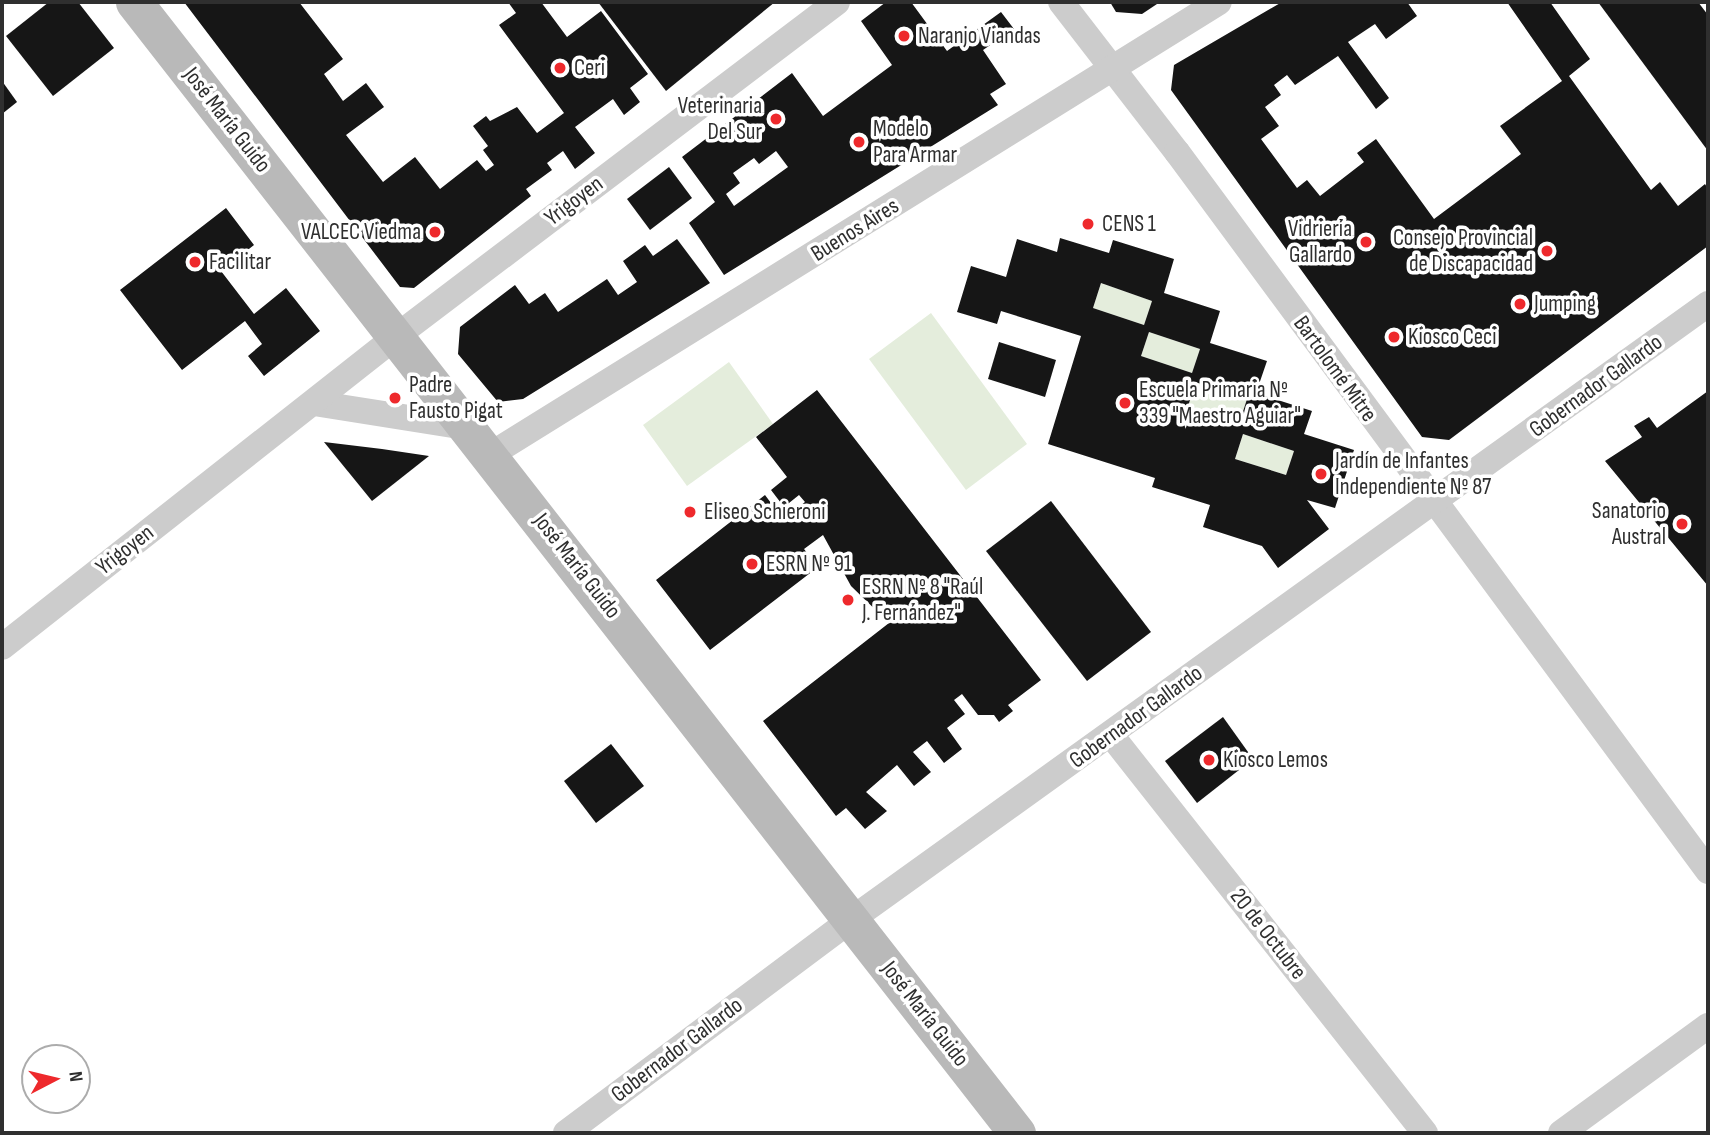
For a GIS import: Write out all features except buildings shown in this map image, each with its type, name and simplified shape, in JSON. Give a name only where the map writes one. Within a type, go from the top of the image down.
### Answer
[{"type":"main road","name":"José María Guido","points":[[134,2],[398,335],[466,427],[491,455],[1017,1133]]},
{"type":"street","name":"Yrigoyen","points":[[2,647],[398,335],[837,2]]},
{"type":"street","name":"Bartolomé Mitre","points":[[1061,2],[1708,871]]},
{"type":"street","name":"Buenos Aires","points":[[491,455],[1219,2]]},
{"type":"street","name":"Gobernador Gallardo","points":[[566,1133],[852,919],[1434,505],[1708,304]]},
{"type":"street","points":[[314,403],[466,427]]},
{"type":"street","name":"20 de Octubre","points":[[1111,735],[1425,1133]]},
{"type":"street","points":[[1561,1133],[1708,1026]]},
{"type":"green space","points":[[1101,283],[1152,301],[1144,325],[1093,308]]},
{"type":"green space","points":[[931,313],[1027,444],[966,490],[869,359]]},
{"type":"green space","points":[[1149,332],[1200,349],[1192,373],[1141,356]]},
{"type":"green space","points":[[729,362],[773,424],[687,486],[643,425]]},
{"type":"green space","points":[[1195,382],[1247,399],[1239,424],[1188,407]]},
{"type":"green space","points":[[1243,434],[1294,451],[1286,475],[1235,459]]},
{"type":"place","name":"Naranjo Viandas","points":[[904,36]]},
{"type":"place","name":"Ceri","points":[[560,68]]},
{"type":"place","name":"Veterinaria Del Sur","points":[[776,119]]},
{"type":"place","name":"Modelo Para Armar","points":[[859,142]]},
{"type":"place","name":"CENS 1","points":[[1088,224]]},
{"type":"place","name":"VALCEC Viedma","points":[[435,232]]},
{"type":"place","name":"Vidriería Gallardo","points":[[1366,242]]},
{"type":"place","name":"Consejo Provincial de Discapacidad","points":[[1547,251]]},
{"type":"place","name":"Facilitar","points":[[195,262]]},
{"type":"place","name":"Jumping","points":[[1520,304]]},
{"type":"place","name":"Kiosco Ceci","points":[[1394,337]]},
{"type":"place","name":"Padre Fausto Pigat","points":[[395,398]]},
{"type":"place","name":"Escuela Primaria Nº 339 \"Maestro Aguiar\"","points":[[1125,403]]},
{"type":"place","name":"Jardín de Infantes Independiente Nº 87","points":[[1321,474]]},
{"type":"place","name":"Eliseo Schieroni","points":[[690,512]]},
{"type":"place","name":"Sanatorio Austral","points":[[1682,524]]},
{"type":"place","name":"ESRN Nº 91","points":[[752,564]]},
{"type":"place","name":"ESRN Nº 8 \"Raúl J. Fernández\"","points":[[848,600]]},
{"type":"place","name":"Kiosco Lemos","points":[[1209,760]]}]
